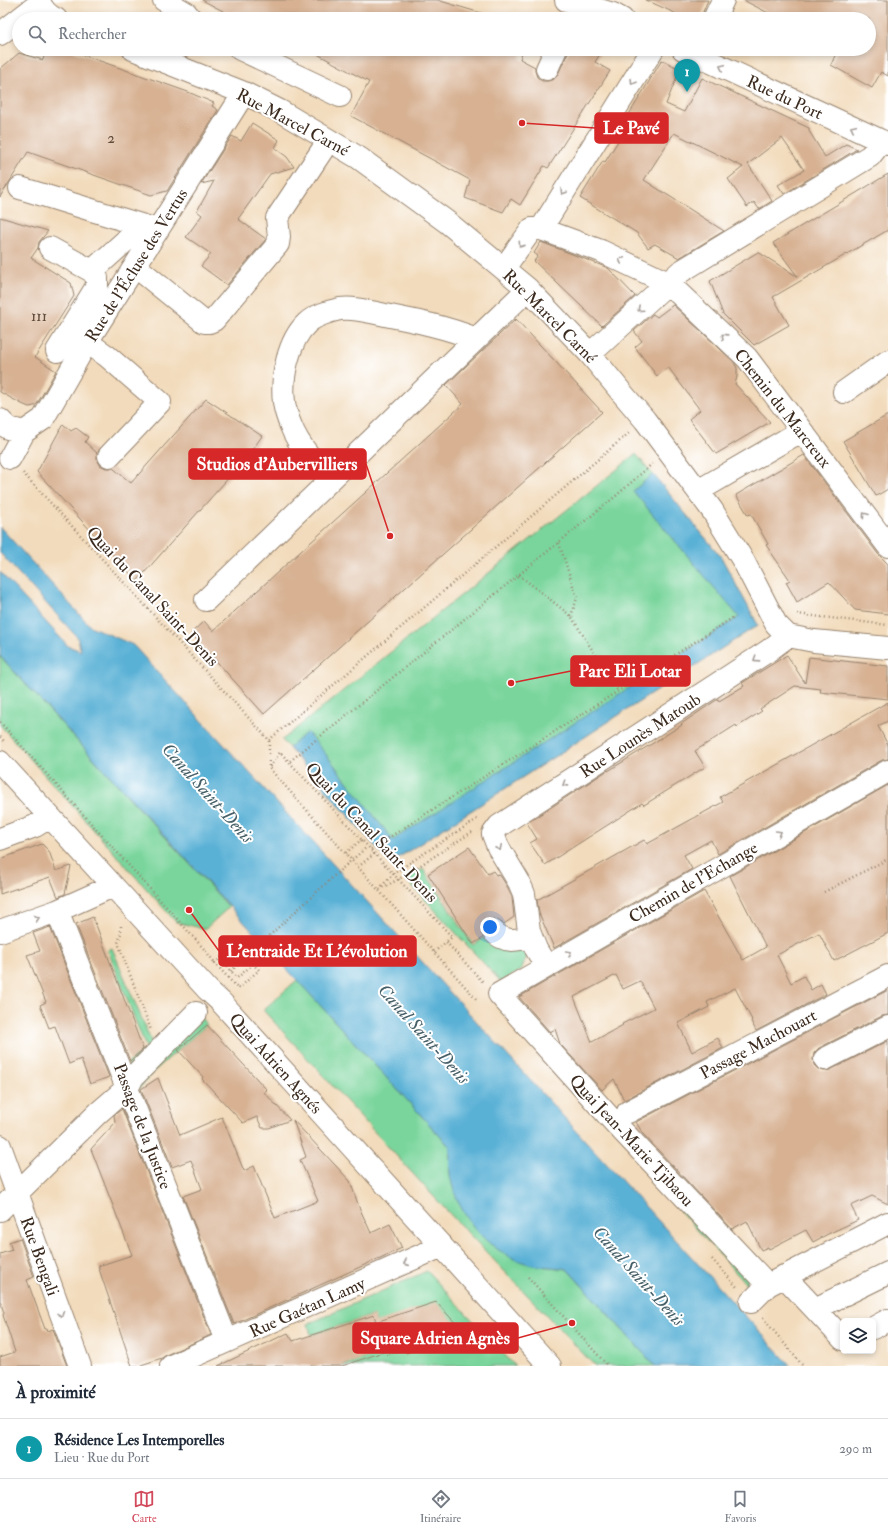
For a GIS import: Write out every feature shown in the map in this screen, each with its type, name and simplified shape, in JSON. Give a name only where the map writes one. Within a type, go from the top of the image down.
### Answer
[{"type":"street","points":[[164,0],[184,12]]},
{"type":"street","points":[[717,12],[723,0]]},
{"type":"street","points":[[26,12],[39,1],[47,12]]},
{"type":"street","points":[[572,8],[618,11]]},
{"type":"street","points":[[0,34],[12,24]]},
{"type":"street","name":"Rue Marcel Carné","points":[[151,56],[244,93],[280,111],[359,158],[422,204],[504,268],[528,289],[590,354],[668,450],[712,510],[744,562],[782,630]]},
{"type":"street","points":[[255,56],[340,96]]},
{"type":"street","points":[[547,69],[553,56]]},
{"type":"street","points":[[504,268],[532,229],[541,229],[649,56]]},
{"type":"street","name":"Rue du Port","points":[[703,56],[885,143]]},
{"type":"street","name":"Rue de l'Écluse des Vertus","points":[[10,458],[24,432],[43,419],[87,342],[135,266],[150,228],[244,93]]},
{"type":"street","points":[[135,266],[204,322],[214,320],[278,244],[277,218],[329,140]]},
{"type":"street","points":[[590,354],[680,272],[870,156],[885,143]]},
{"type":"street","points":[[20,188],[150,228]]},
{"type":"street","points":[[92,270],[150,228]]},
{"type":"street","name":"Chemin du Marcreux","points":[[541,229],[602,251],[668,283],[747,358],[888,546]]},
{"type":"street","points":[[50,248],[92,270],[97,278],[97,286],[57,351]]},
{"type":"street","points":[[206,600],[528,289]]},
{"type":"street","points":[[331,479],[308,456],[299,442],[291,426],[284,403],[287,356],[297,334],[308,322],[324,314],[340,309],[359,309],[424,322],[452,329],[476,338]]},
{"type":"street","points":[[87,342],[107,356],[160,402],[109,456]]},
{"type":"street","points":[[844,392],[888,361]]},
{"type":"street","points":[[0,420],[8,428],[24,432]]},
{"type":"street","points":[[698,491],[801,431]]},
{"type":"street","points":[[782,630],[814,641],[888,648]]},
{"type":"street","name":"Rue Lounès Matoub","points":[[493,834],[499,826],[748,664],[782,630]]},
{"type":"street","name":"Quai Adrien Agnés","points":[[0,762],[113,886],[130,902],[550,1366]]},
{"type":"street","name":"Chemin de l'Echange","points":[[499,994],[888,771]]},
{"type":"street","points":[[0,839],[35,826],[50,817]]},
{"type":"street","points":[[493,834],[498,847],[519,882],[524,894],[526,918],[531,936],[536,949],[546,966]]},
{"type":"street","points":[[0,931],[57,911],[113,886]]},
{"type":"street","name":"Passage de la Justice","points":[[57,911],[128,1087],[227,1341]]},
{"type":"street","points":[[493,931],[497,935],[514,941],[531,936]]},
{"type":"street","name":"Passage Machouart","points":[[628,1112],[888,976]]},
{"type":"street","name":"Quai Jean-Marie Tjibaou","points":[[499,994],[613,1121],[776,1280],[815,1309],[840,1336]]},
{"type":"street","points":[[0,1210],[98,1113],[128,1087],[133,1077],[196,1013]]},
{"type":"street","points":[[825,1059],[888,1027]]},
{"type":"street","name":"Rue Bengali","points":[[0,1146],[80,1366]]},
{"type":"street","points":[[751,1302],[776,1280],[888,1224]]},
{"type":"street","name":"Rue Gaétan Lamy","points":[[171,1366],[442,1246]]},
{"type":"street","points":[[815,1309],[888,1273]]},
{"type":"street","points":[[876,1326],[888,1320]]},
{"type":"path","points":[[270,768],[269,740],[645,420]]},
{"type":"path","points":[[290,761],[617,495],[668,450]]},
{"type":"path","name":"Quai du Canal Saint-Denis","points":[[10,458],[269,740]]},
{"type":"path","points":[[558,543],[577,598],[571,616]]},
{"type":"path","points":[[519,575],[571,616],[618,691]]},
{"type":"path","points":[[782,630],[794,614],[888,624]]},
{"type":"path","points":[[371,848],[734,617]]},
{"type":"path","points":[[0,722],[204,948],[215,963],[238,988],[259,970],[254,964],[237,978],[225,964],[241,950],[236,944],[215,963]]},
{"type":"path","name":"Quai du Canal Saint-Denis","points":[[280,752],[371,848],[452,937],[434,952],[270,768],[280,752]]},
{"type":"path","points":[[399,879],[466,835],[477,830],[493,834]]},
{"type":"path","points":[[346,853],[361,840],[374,854],[358,867]]},
{"type":"path","points":[[231,971],[367,847]]},
{"type":"path","points":[[824,892],[888,859]]},
{"type":"path","points":[[130,902],[123,910],[121,933],[118,943],[159,1051]]},
{"type":"path","points":[[446,942],[491,991],[499,994]]},
{"type":"path","points":[[528,1277],[608,1366]]},
{"type":"path","points":[[751,1302],[803,1366]]},
{"type":"green space","points":[[636,454],[721,557],[758,625],[390,863],[282,740]]},
{"type":"green space","points":[[0,656],[229,907],[205,929],[176,922],[0,725]]},
{"type":"green space","points":[[423,869],[473,945],[490,934],[522,945],[527,956],[521,970],[501,982],[406,879]]},
{"type":"green space","points":[[112,948],[154,1048],[130,1070],[127,1064],[146,1048],[108,950]]},
{"type":"green space","points":[[297,980],[450,1147],[450,1174],[509,1256],[533,1265],[567,1269],[655,1366],[595,1366],[447,1211],[263,1010]]},
{"type":"green space","points":[[201,1018],[207,1025],[154,1071],[138,1090],[134,1080]]},
{"type":"green space","points":[[678,1197],[754,1281],[748,1286],[672,1202]]},
{"type":"green space","points":[[427,1271],[515,1366],[342,1366],[368,1357],[385,1347],[387,1355],[405,1349],[434,1343],[432,1340],[461,1330],[376,1322],[374,1315],[311,1335],[308,1324]]},
{"type":"water","points":[[653,474],[721,557],[758,625],[390,863],[289,748],[307,732],[393,840],[739,617],[633,491]]},
{"type":"water","name":"Canal Saint-Denis","points":[[0,527],[90,626],[133,645],[791,1366],[655,1366],[567,1269],[533,1265],[518,1260],[503,1253],[490,1244],[478,1232],[468,1220],[454,1191],[450,1175],[450,1147],[0,656],[0,572],[68,646],[81,651],[77,637],[0,553]]},
{"type":"building","points":[[202,0],[437,0],[477,12],[225,12]]},
{"type":"building","points":[[646,0],[708,0],[703,12],[673,12]]},
{"type":"building","points":[[743,0],[888,0],[888,76],[881,72],[872,88],[831,65],[835,56],[876,56],[876,12],[766,12]]},
{"type":"building","points":[[15,56],[29,56],[43,60],[44,56],[86,56],[188,92],[214,103],[212,106],[218,110],[167,191],[151,195],[28,152],[0,197],[0,69]]},
{"type":"building","points":[[321,56],[521,56],[520,59],[535,67],[537,77],[542,81],[548,81],[554,79],[558,74],[567,56],[599,56],[595,62],[610,71],[548,168],[544,166],[520,205],[511,199],[503,212],[465,198],[470,180],[351,116],[369,82]]},
{"type":"building","points":[[662,60],[680,69],[666,104],[684,112],[702,78],[809,128],[809,131],[825,157],[846,144],[857,149],[784,194],[778,185],[804,170],[782,138],[748,164],[772,201],[759,209],[754,202],[747,207],[728,179],[743,167],[674,133],[644,180],[724,231],[679,258],[655,244],[648,248],[637,233],[580,198],[603,161],[605,162],[623,133],[619,131]]},
{"type":"building","points":[[252,123],[279,140],[275,148],[287,157],[294,167],[270,174],[238,219],[266,239],[227,285],[201,266],[211,254],[186,237],[202,215],[197,211],[214,181],[201,184],[232,136],[241,141]]},
{"type":"building","points":[[888,174],[888,230],[773,297],[789,325],[754,345],[723,314],[710,281],[758,252],[798,277],[773,243]]},
{"type":"building","points":[[0,217],[48,231],[39,242],[38,248],[31,258],[71,283],[74,296],[35,357],[56,371],[37,404],[29,407],[0,392]]},
{"type":"building","points":[[541,242],[608,268],[635,296],[602,326],[534,261],[538,256],[534,253]]},
{"type":"building","points":[[673,305],[734,362],[737,368],[735,384],[770,422],[716,454],[689,419],[700,410],[668,367],[657,376],[635,347],[642,341],[634,331],[653,314],[657,317]]},
{"type":"building","points":[[516,319],[602,412],[264,714],[191,633],[204,621],[213,631],[463,404],[446,385]]},
{"type":"building","points":[[206,399],[262,436],[248,456],[137,581],[37,472],[63,424],[71,431],[76,428],[88,437],[85,442],[97,453],[97,459],[100,465],[106,468],[113,468],[131,483]]},
{"type":"building","points":[[888,415],[888,489],[876,496],[843,441]]},
{"type":"building","points":[[804,455],[878,554],[888,564],[888,614],[855,610],[829,582],[797,602],[786,582],[790,580],[766,545],[768,544],[751,514],[748,515],[736,495]]},
{"type":"building","points":[[787,655],[805,683],[809,657],[888,666],[888,699],[820,692],[821,689],[795,686],[760,709],[762,711],[737,727],[736,725],[695,751],[705,767],[644,805],[642,803],[545,865],[530,843],[537,839],[527,823],[608,770],[682,725],[681,724],[718,699],[719,701],[744,686],[742,683]]},
{"type":"building","points":[[888,702],[888,721],[878,726],[888,745],[888,759],[882,760],[718,854],[711,840],[684,855],[692,869],[554,948],[539,913],[537,900],[644,840],[647,844],[723,802],[720,797]]},
{"type":"building","points":[[888,785],[888,933],[834,961],[819,933],[777,955],[791,983],[804,976],[811,990],[821,984],[826,994],[756,1031],[751,1021],[752,1020],[735,988],[707,1002],[709,1007],[678,1023],[692,1052],[718,1038],[723,1048],[624,1100],[614,1079],[602,1090],[560,1044],[555,1029],[550,1032],[519,997],[704,891],[743,960],[766,947],[730,876]],"holes":[[[616,975],[623,989],[640,981],[654,1008],[622,1024],[623,1025],[592,1042],[574,997]]]},
{"type":"building","points":[[42,844],[49,851],[56,871],[71,866],[65,894],[58,897],[50,877],[0,894],[0,859]]},
{"type":"building","points":[[469,847],[488,874],[493,871],[496,875],[499,874],[505,883],[512,897],[514,917],[504,924],[495,919],[489,919],[484,922],[481,929],[483,938],[473,944],[428,874]]},
{"type":"building","points":[[93,917],[143,1049],[130,1061],[76,924]]},
{"type":"building","points":[[50,927],[109,1077],[90,1084],[81,1059],[69,1064],[55,1026],[49,1028],[40,1005],[46,1002],[27,955],[40,951],[33,933]]},
{"type":"building","points":[[888,990],[888,1015],[882,1016],[819,1048],[814,1053],[813,1059],[814,1065],[818,1069],[824,1071],[830,1070],[888,1041],[888,1204],[872,1196],[851,1206],[858,1220],[813,1242],[806,1230],[769,1249],[768,1247],[761,1250],[747,1221],[732,1229],[643,1134],[636,1122]]},
{"type":"building","points":[[207,1025],[267,1090],[264,1092],[290,1120],[269,1128],[262,1128],[257,1117],[243,1123],[202,1079],[203,1077],[178,1050]]},
{"type":"building","points":[[158,1078],[180,1135],[222,1117],[244,1171],[254,1166],[275,1218],[318,1201],[300,1160],[306,1157],[293,1120],[350,1181],[359,1207],[371,1233],[390,1224],[402,1248],[234,1324],[183,1196],[202,1189],[191,1160],[172,1167],[141,1089]]},
{"type":"building","points":[[122,1109],[211,1335],[162,1358],[138,1366],[132,1366],[98,1266],[132,1255],[91,1149],[115,1123],[114,1115]]},
{"type":"building","points":[[20,1238],[34,1277],[27,1280],[45,1329],[47,1328],[48,1331],[53,1329],[67,1366],[0,1366],[0,1357],[15,1352],[3,1315],[4,1313],[0,1300],[0,1254],[12,1250],[9,1242]]},
{"type":"building","points":[[436,1302],[462,1330],[432,1340],[434,1344],[406,1353],[405,1349],[387,1355],[386,1351],[342,1366],[218,1366],[288,1333],[293,1341],[374,1315],[376,1322]]},
{"type":"place","name":"Résidence Les Intemporelles","points":[[687,92]]},
{"type":"place","name":"Le Pavé","points":[[522,123]]},
{"type":"place","name":"Studios d'Aubervilliers","points":[[390,536]]},
{"type":"place","name":"Parc Eli Lotar","points":[[511,683]]},
{"type":"place","name":"L'entraide Et L'évolution","points":[[189,910]]},
{"type":"place","name":"Square Adrien Agnès","points":[[572,1323]]}]
